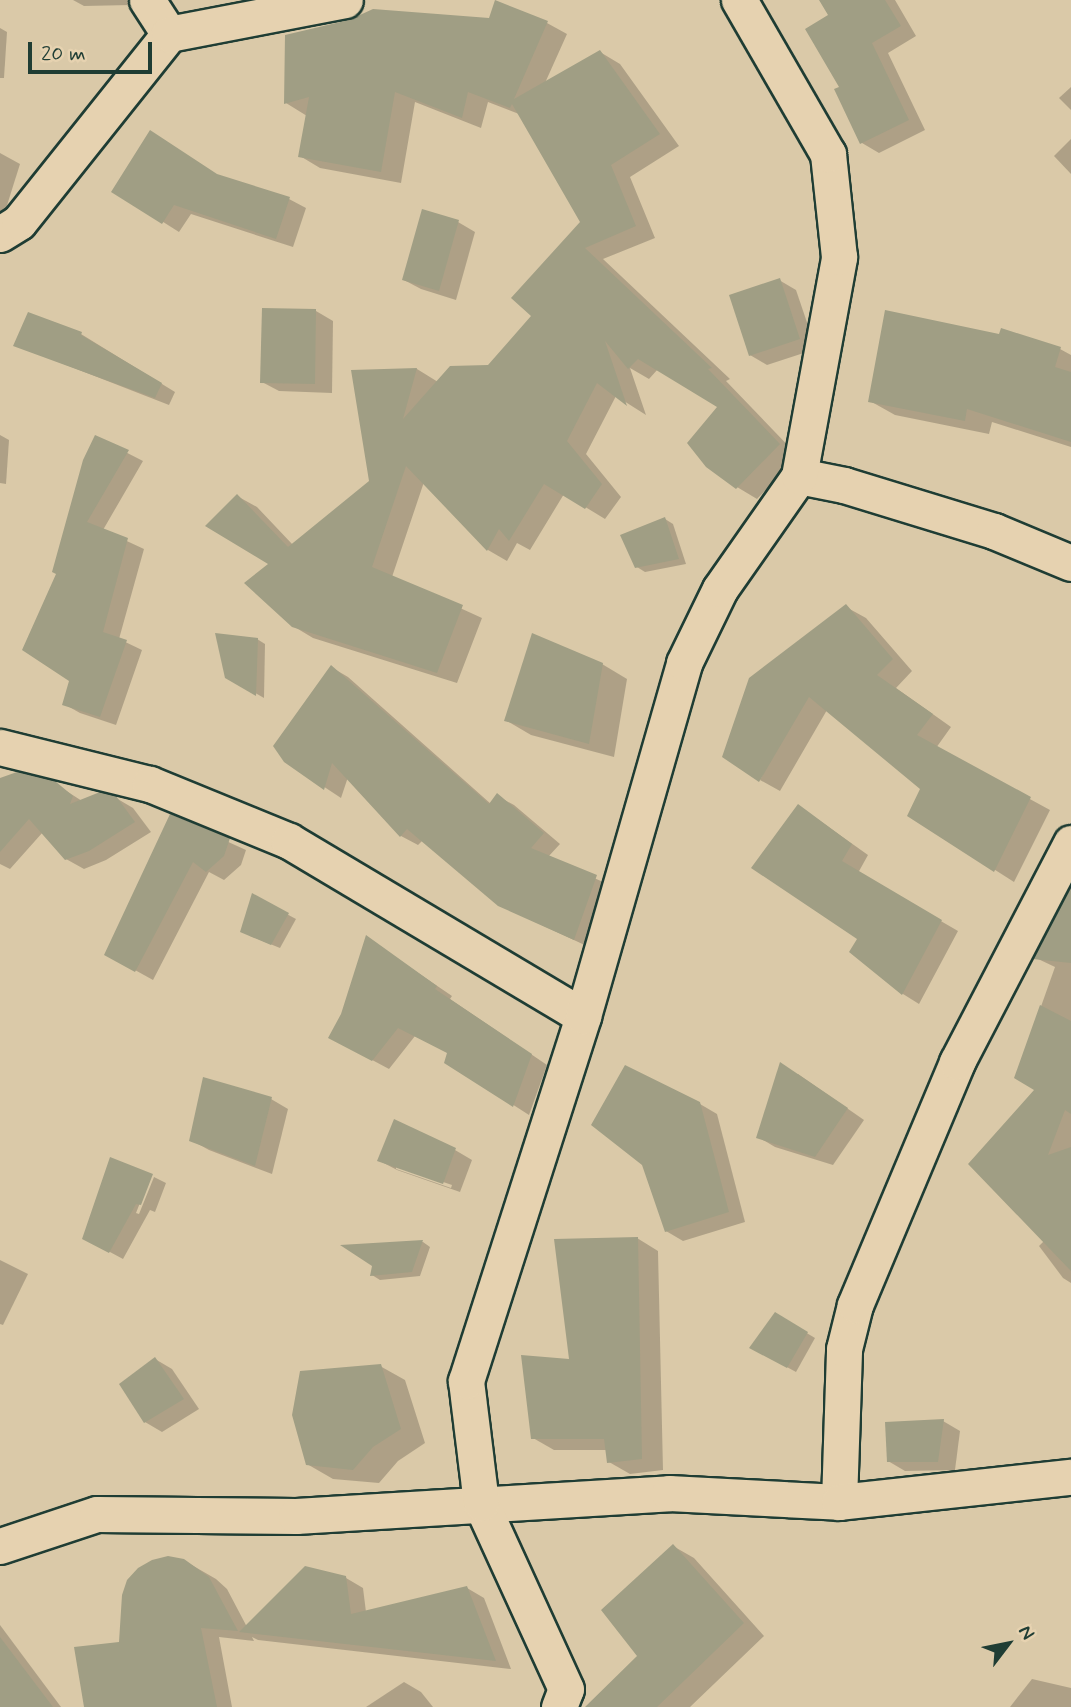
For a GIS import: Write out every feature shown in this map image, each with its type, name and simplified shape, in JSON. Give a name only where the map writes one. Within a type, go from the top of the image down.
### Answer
[{"type":"street","points":[[148,0],[169,34]]},
{"type":"street","points":[[0,234],[19,222],[169,34],[345,0]]},
{"type":"street","points":[[559,1707],[566,1689],[481,1503],[466,1381],[583,1016],[684,663],[720,589],[799,476],[839,257],[828,154],[738,0]]},
{"type":"street","points":[[799,476],[844,485],[994,531],[1071,563]]},
{"type":"street","points":[[0,747],[150,785],[289,841],[583,1016]]},
{"type":"street","points":[[839,1502],[844,1349],[855,1305],[957,1062],[1071,843]]},
{"type":"street","points":[[0,1546],[97,1514],[296,1516],[669,1493],[839,1502],[1071,1477]]},
{"type":"building","points":[[495,0],[548,21],[514,99],[600,50],[660,134],[611,165],[636,226],[585,248],[712,368],[708,369],[780,444],[736,489],[706,467],[687,443],[717,407],[638,359],[628,369],[605,341],[627,406],[597,383],[567,441],[602,484],[585,509],[544,484],[509,541],[499,529],[487,551],[406,466],[372,567],[463,605],[437,673],[292,627],[244,583],[268,564],[205,526],[237,494],[288,547],[369,481],[351,370],[417,368],[403,419],[450,366],[488,365],[531,316],[511,298],[580,222],[512,104],[510,108],[468,92],[462,118],[395,92],[381,172],[298,157],[309,97],[284,104],[285,35],[349,20],[373,9],[489,18]]},
{"type":"building","points":[[819,0],[885,0],[901,26],[872,43],[909,120],[860,144],[834,89],[839,87],[805,29],[828,15]]},
{"type":"building","points":[[150,130],[217,174],[290,197],[276,239],[174,205],[162,224],[111,192]]},
{"type":"building","points":[[422,209],[459,220],[439,291],[402,280]]},
{"type":"building","points":[[780,278],[800,339],[749,356],[729,295]]},
{"type":"building","points":[[262,308],[316,309],[315,384],[260,383]]},
{"type":"building","points":[[885,310],[999,334],[1001,328],[1061,347],[1055,367],[1071,372],[1071,442],[967,409],[965,421],[868,402]]},
{"type":"building","points":[[28,312],[82,332],[81,335],[162,383],[155,398],[13,346]]},
{"type":"building","points":[[95,435],[129,450],[87,522],[128,538],[103,632],[127,640],[100,717],[62,705],[69,681],[22,650],[56,574],[52,572],[83,460]]},
{"type":"building","points":[[665,517],[679,559],[635,568],[620,535]]},
{"type":"building","points":[[846,604],[893,659],[877,675],[933,714],[917,735],[1031,797],[994,872],[907,816],[920,789],[809,697],[759,782],[722,757],[749,678]]},
{"type":"building","points":[[215,633],[258,638],[256,696],[225,678]]},
{"type":"building","points":[[532,633],[603,663],[589,744],[504,721]]},
{"type":"building","points":[[331,665],[489,804],[497,793],[544,833],[531,848],[597,875],[574,940],[498,906],[407,829],[400,837],[332,763],[324,790],[284,762],[273,746]]},
{"type":"building","points":[[17,772],[55,781],[73,796],[70,804],[100,792],[116,796],[135,822],[89,851],[65,860],[29,819],[0,852],[0,778]]},
{"type":"building","points":[[798,804],[852,844],[842,861],[942,920],[902,995],[849,952],[857,939],[751,868]]},
{"type":"building","points":[[170,814],[230,838],[224,856],[206,872],[193,862],[135,972],[104,955]]},
{"type":"building","points":[[1071,887],[1071,963],[1033,959],[1034,958]]},
{"type":"building","points":[[252,893],[289,913],[271,945],[240,932]]},
{"type":"building","points":[[366,935],[437,986],[435,989],[532,1054],[513,1107],[444,1063],[447,1053],[398,1028],[372,1061],[328,1038],[341,1014]]},
{"type":"building","points":[[1040,1005],[1071,1021],[1071,1114],[1065,1110],[1048,1155],[1071,1147],[1071,1271],[968,1164],[1034,1090],[1014,1078]]},
{"type":"building","points":[[780,1062],[848,1108],[815,1157],[756,1138]]},
{"type":"building","points":[[625,1065],[700,1102],[729,1212],[665,1232],[642,1165],[591,1125]]},
{"type":"building","points":[[203,1077],[272,1097],[255,1166],[189,1141]]},
{"type":"building","points":[[394,1119],[456,1148],[443,1184],[377,1161]]},
{"type":"building","points":[[110,1157],[153,1174],[141,1205],[136,1204],[109,1253],[82,1239]]},
{"type":"building","points":[[638,1237],[642,1459],[607,1463],[604,1439],[531,1439],[521,1355],[569,1359],[554,1239]]},
{"type":"building","points":[[423,1240],[412,1272],[370,1276],[372,1266],[340,1245]]},
{"type":"building","points":[[775,1312],[808,1332],[787,1368],[749,1348]]},
{"type":"building","points":[[155,1357],[184,1399],[144,1423],[119,1384]]},
{"type":"building","points":[[381,1364],[401,1429],[373,1447],[353,1470],[306,1465],[292,1415],[300,1371]]},
{"type":"building","points":[[944,1419],[938,1462],[887,1462],[885,1422]]},
{"type":"building","points":[[673,1544],[744,1623],[657,1707],[585,1707],[637,1656],[601,1610]]},
{"type":"building","points":[[168,1556],[184,1559],[209,1577],[238,1631],[201,1628],[217,1707],[84,1707],[74,1647],[119,1642],[122,1595],[127,1580],[138,1568],[152,1560]]},
{"type":"building","points":[[305,1566],[346,1576],[351,1614],[467,1586],[496,1661],[239,1632]]},
{"type":"building","points":[[0,1637],[53,1707],[0,1707]]}]
